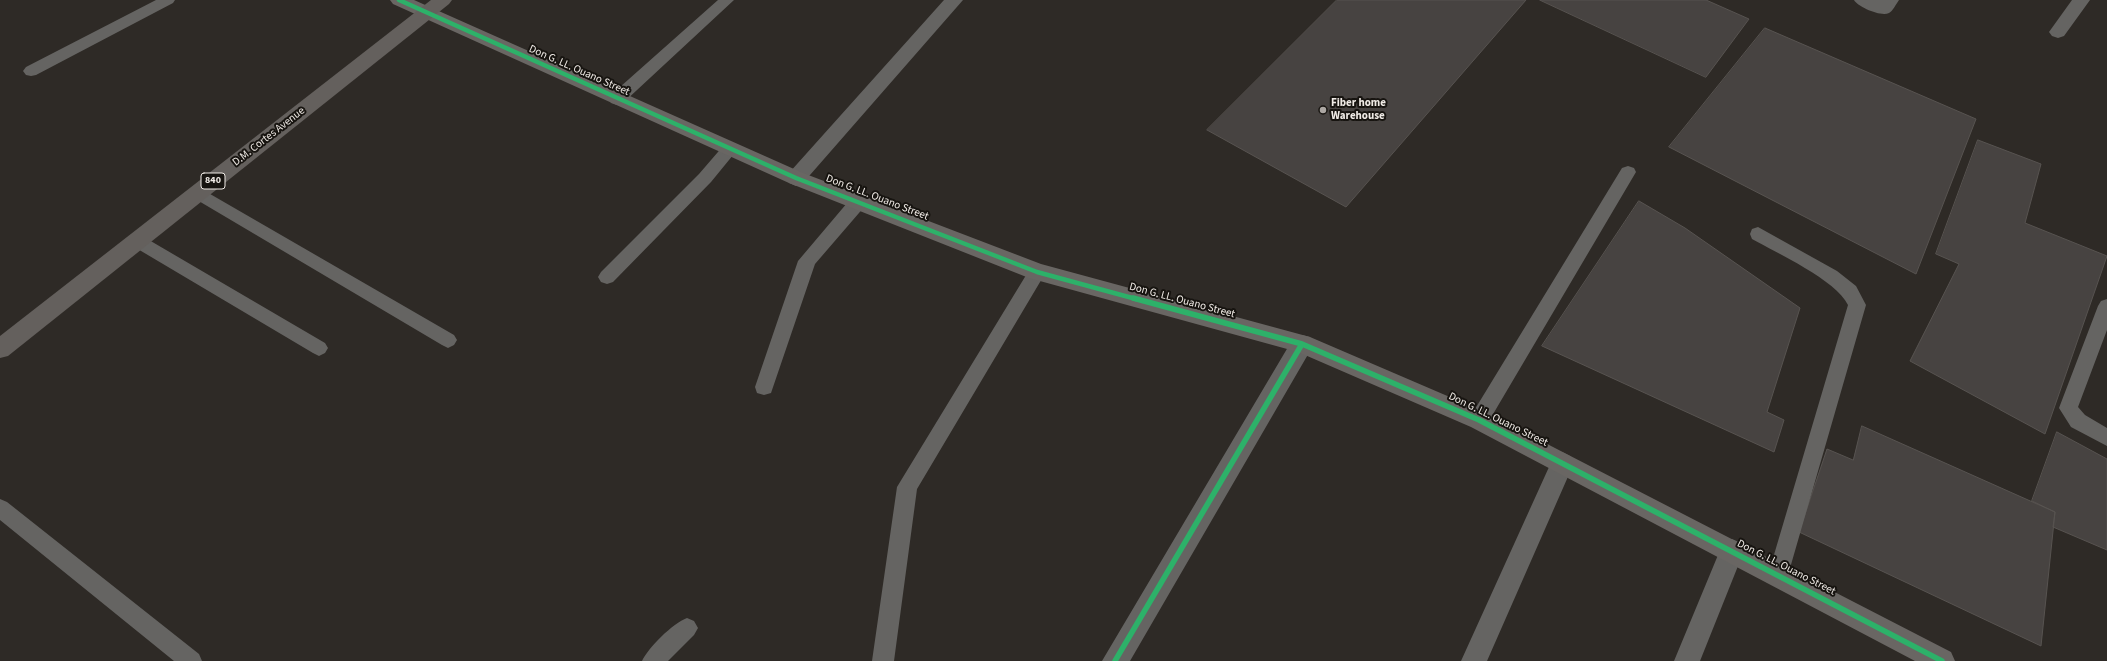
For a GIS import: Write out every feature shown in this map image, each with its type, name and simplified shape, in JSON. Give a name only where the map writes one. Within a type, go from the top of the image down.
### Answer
[{"type":"highway","name":"D.M. Cortes Avenue","points":[[0,349],[443,0]]},
{"type":"street","name":"Don G. LL. Ouano Street","points":[[400,0],[426,14],[796,178],[1037,272],[1302,344],[1479,420],[1942,661]]},
{"type":"street","points":[[796,178],[954,0]]},
{"type":"street","points":[[1863,0],[1884,8],[1890,0]]},
{"type":"street","points":[[2058,32],[2081,0]]},
{"type":"street","points":[[1115,661],[1302,344]]},
{"type":"street","points":[[1474,661],[1562,464]]},
{"type":"street","points":[[1687,661],[1732,551]]},
{"type":"lane","points":[[31,71],[168,0]]},
{"type":"lane","points":[[617,99],[727,0]]},
{"type":"lane","points":[[607,277],[705,178],[730,149]]},
{"type":"lane","points":[[1479,420],[1628,172]]},
{"type":"lane","points":[[198,192],[448,340]]},
{"type":"lane","points":[[764,387],[807,262],[859,202]]},
{"type":"lane","points":[[1758,234],[1831,276],[1850,291],[1857,304],[1778,575]]},
{"type":"lane","points":[[137,240],[319,348]]},
{"type":"lane","points":[[883,661],[907,487],[1037,272]]},
{"type":"lane","points":[[2107,306],[2068,408],[2078,421],[2107,438]]},
{"type":"lane","points":[[0,508],[191,661]]},
{"type":"lane","points":[[653,661],[687,628]]},
{"type":"building","points":[[1337,0],[1526,0],[1346,207],[1207,130]]},
{"type":"building","points":[[1540,0],[1706,0],[1749,19],[1706,77]]},
{"type":"building","points":[[1765,28],[1976,119],[1916,274],[1669,147]]},
{"type":"building","points":[[1978,140],[2041,164],[2025,223],[2107,256],[2045,434],[1910,361],[1959,264],[1936,254]]},
{"type":"building","points":[[1639,201],[1685,228],[1800,308],[1767,412],[1784,420],[1774,452],[1542,346]]},
{"type":"building","points":[[1862,426],[2055,512],[2041,646],[1799,532],[1827,449],[1853,460]]},
{"type":"building","points":[[2057,432],[2107,459],[2107,550],[2053,527],[2055,512],[2032,501]]},
{"type":"cycle path","points":[[399,0],[469,33],[796,178],[1037,272],[1302,344],[1479,420],[1942,661]]},
{"type":"cycle path","points":[[1115,661],[1302,344]]},
{"type":"place","name":"Fiber home Warehouse","points":[[1323,110]]}]
